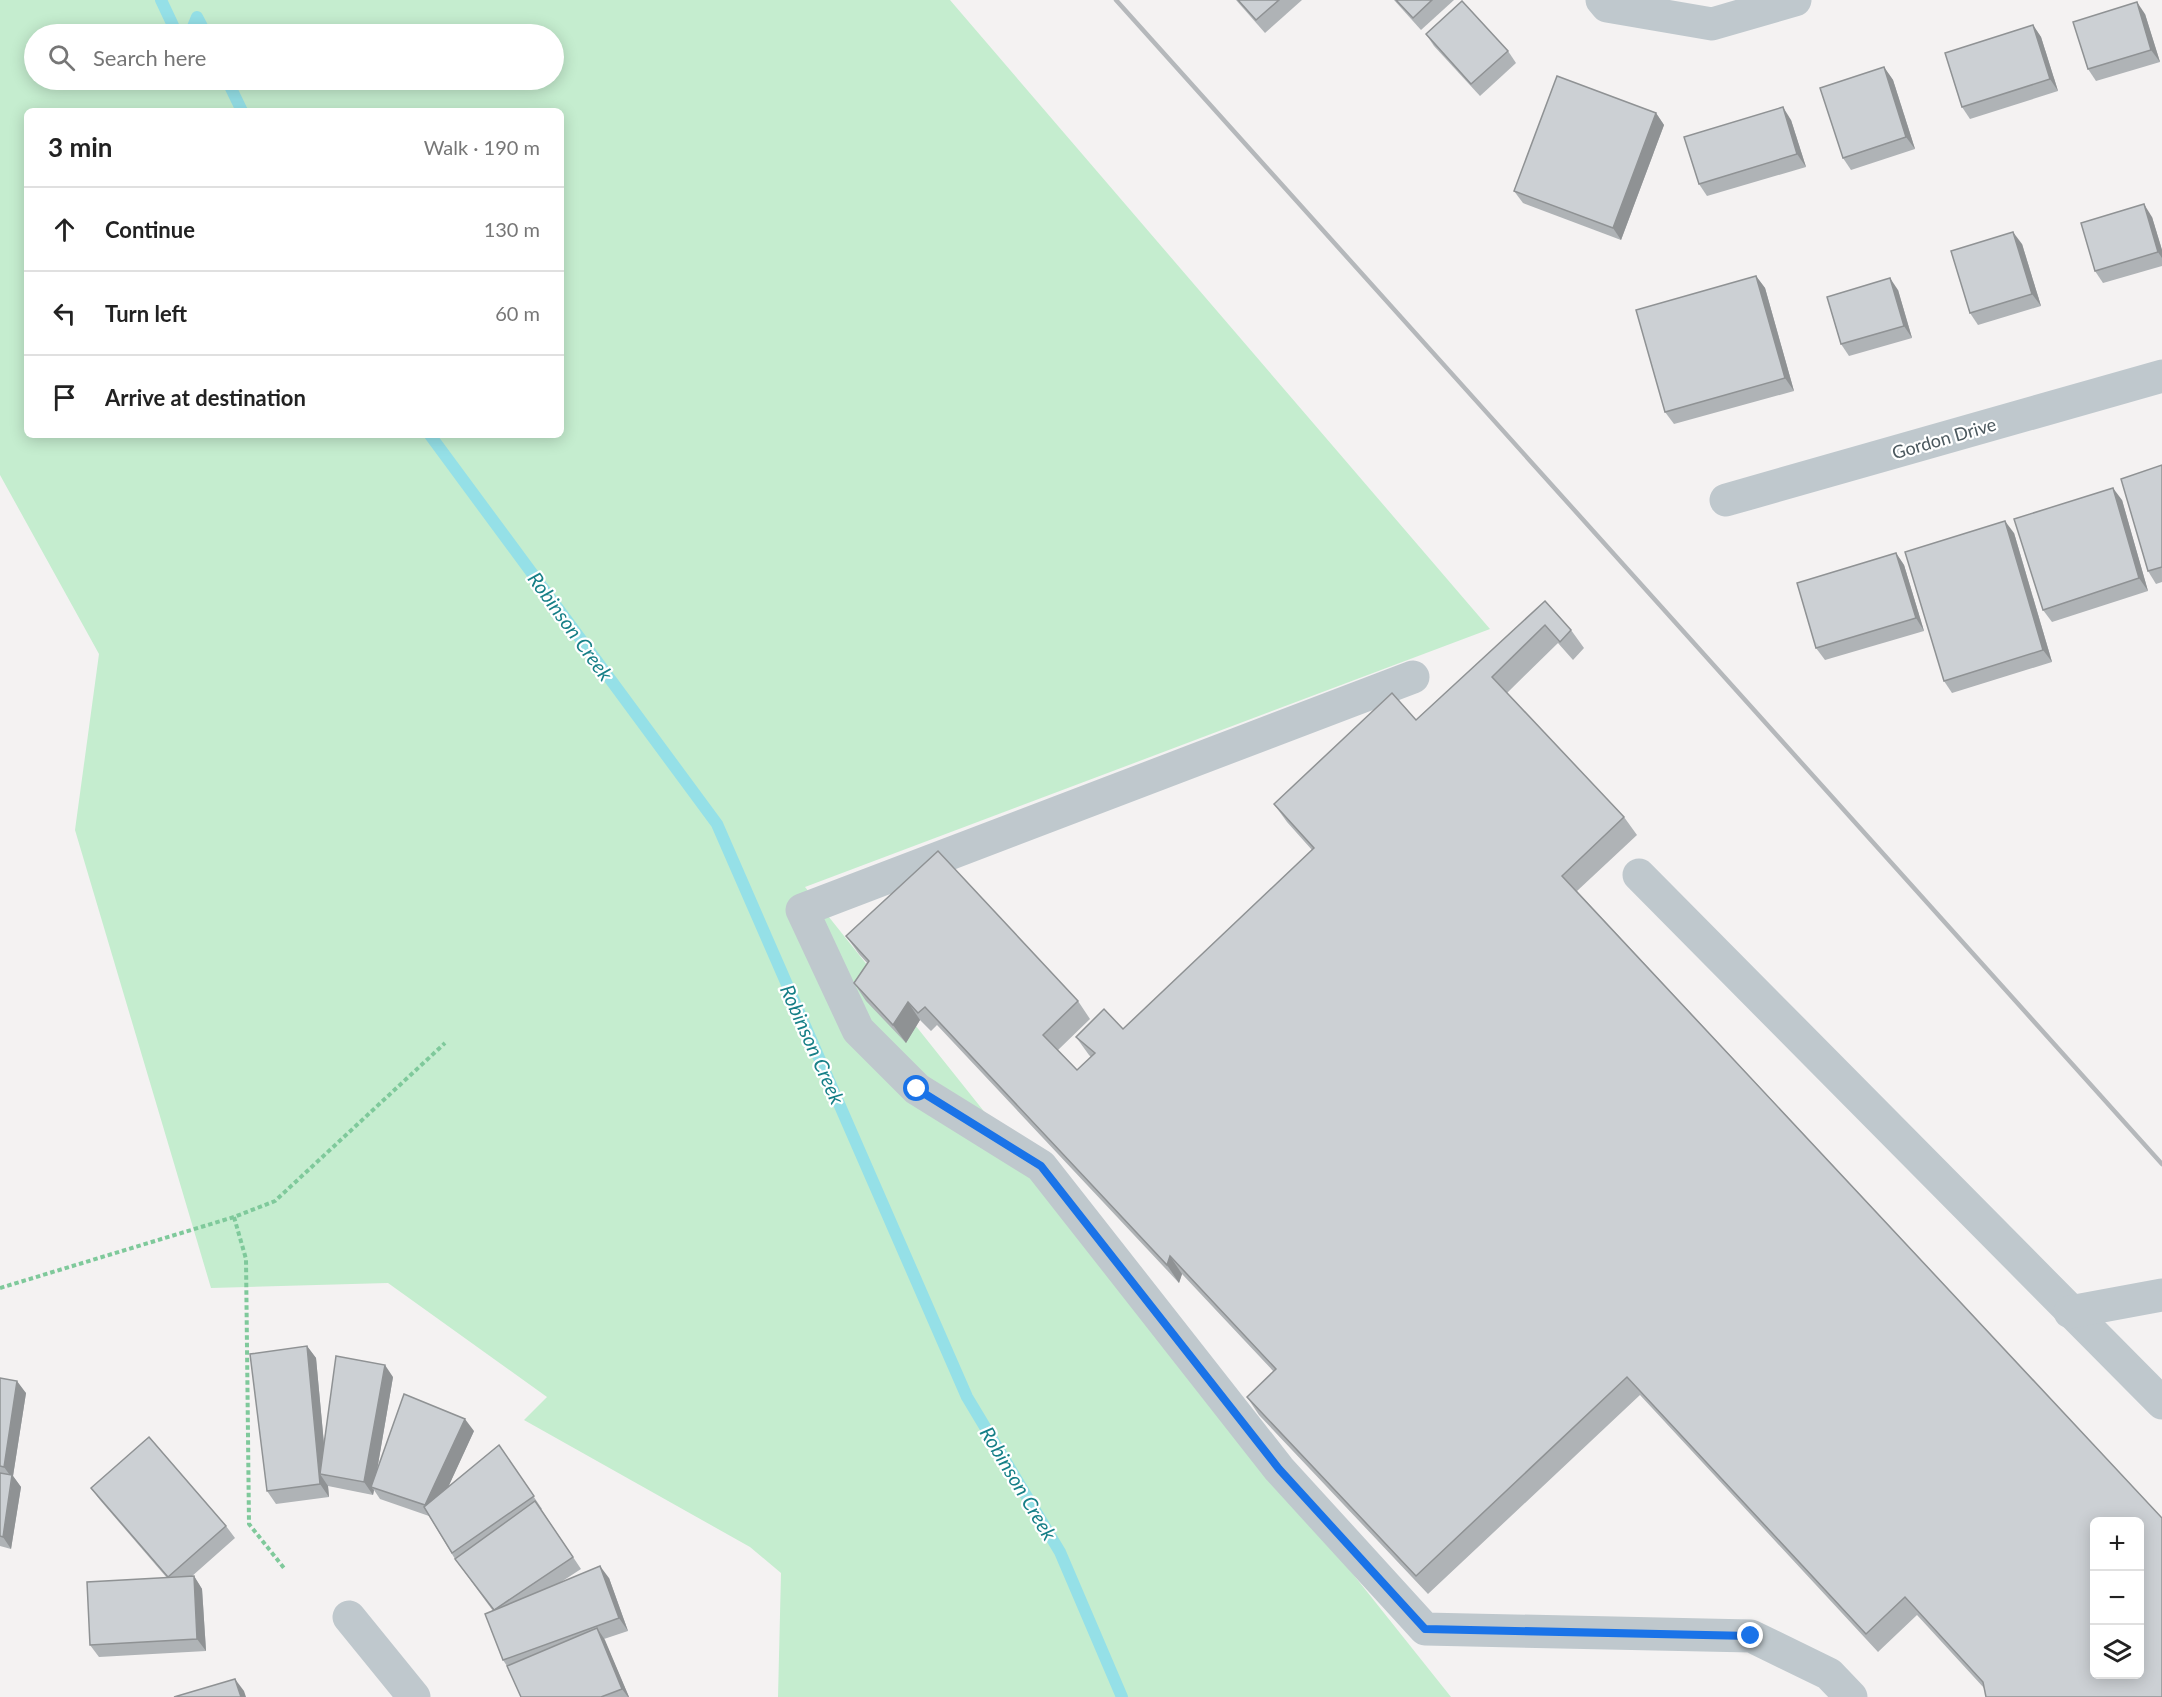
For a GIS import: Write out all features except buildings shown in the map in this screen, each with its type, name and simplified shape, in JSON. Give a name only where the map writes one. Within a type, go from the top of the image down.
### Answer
[{"type":"street","points":[[1602,0],[1607,6],[1712,24],[1795,0]]},
{"type":"street","name":"Gordon Drive","points":[[1726,500],[2162,376]]},
{"type":"street","points":[[1413,677],[802,910],[858,1030],[917,1089],[1041,1166],[1279,1469],[1425,1629],[1751,1636],[1829,1674],[1851,1697]]},
{"type":"street","points":[[1639,875],[2162,1403]]},
{"type":"street","points":[[2070,1312],[2162,1295]]},
{"type":"street","points":[[349,1617],[414,1697]]},
{"type":"path","points":[[0,1287],[234,1217],[275,1201],[445,1043]]},
{"type":"path","points":[[234,1217],[246,1258],[249,1524],[284,1568]]},
{"type":"green space","points":[[0,0],[950,0],[1490,629],[805,887],[1451,1697],[778,1697],[781,1573],[750,1547],[524,1420],[547,1397],[388,1283],[211,1288],[75,830],[99,654],[0,475]]},
{"type":"waterway","name":"Robinson Creek","points":[[161,0],[172,24]]},
{"type":"waterway","name":"Robinson Creek","points":[[194,24],[197,17],[201,24]]},
{"type":"waterway","name":"Robinson Creek","points":[[232,90],[241,108]]},
{"type":"waterway","name":"Robinson Creek","points":[[432,438],[717,824],[967,1397],[1060,1552],[1122,1697]]},
{"type":"railway","points":[[1116,0],[2162,1164]]},
{"type":"route","points":[[917,1089],[1041,1166],[1279,1469],[1425,1629],[1751,1636]]}]
